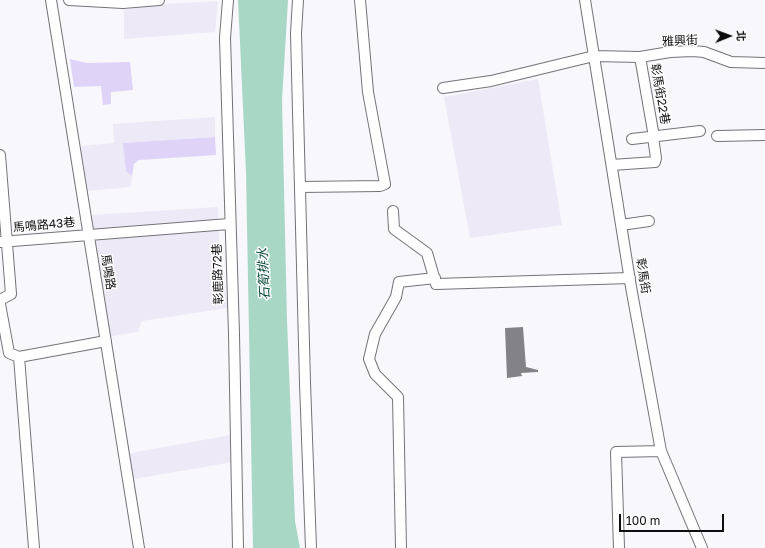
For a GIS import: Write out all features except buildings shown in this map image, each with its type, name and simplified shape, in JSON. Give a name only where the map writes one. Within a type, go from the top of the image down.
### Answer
[{"type":"street","name":"馬鳴路","points":[[51,0],[139,548]]},
{"type":"street","points":[[69,0],[159,0]]},
{"type":"street","name":"彰鹿路72巷","points":[[228,0],[225,38],[229,224],[234,334],[238,548]]},
{"type":"street","points":[[298,0],[296,33],[311,548]]},
{"type":"street","points":[[300,187],[380,186],[385,184],[368,92],[360,0]]},
{"type":"street","name":"彰馬街","points":[[585,0],[630,278],[661,451],[702,548]]},
{"type":"street","name":"雅興街","points":[[443,88],[492,81],[594,56],[640,57],[670,52],[693,51],[704,52],[731,62],[765,63]]},
{"type":"street","name":"彰馬街22巷","points":[[612,165],[655,162],[654,137],[640,57]]},
{"type":"street","name":"彰馬街22巷","points":[[632,139],[700,131]]},
{"type":"street","points":[[717,136],[765,135]]},
{"type":"street","points":[[0,155],[4,242],[11,294],[0,300]]},
{"type":"street","points":[[393,211],[394,229],[427,253],[436,284],[630,278]]},
{"type":"street","points":[[622,225],[650,221]]},
{"type":"street","name":"馬鳴路43巷","points":[[4,242],[229,224]]},
{"type":"street","points":[[401,548],[398,396],[375,374],[369,359],[375,334],[396,297],[399,282],[435,278]]},
{"type":"street","points":[[0,304],[9,353],[19,357],[106,341]]},
{"type":"street","points":[[19,357],[34,548]]},
{"type":"street","points":[[619,548],[616,452],[661,451]]},
{"type":"shaded area","points":[[218,1],[215,32],[124,39],[124,10],[148,5]]},
{"type":"shaded area","points":[[70,59],[87,63],[130,62],[133,90],[111,92],[111,104],[103,105],[101,86],[74,87]]},
{"type":"shaded area","points":[[538,79],[562,225],[470,238],[444,97]]},
{"type":"shaded area","points":[[215,117],[215,137],[124,143],[126,171],[132,176],[131,187],[87,191],[81,146],[114,143],[113,124]]},
{"type":"shaded area","points":[[215,137],[216,155],[139,160],[134,164],[132,176],[126,171],[123,143]]},
{"type":"shaded area","points":[[218,207],[219,241],[228,308],[142,321],[138,332],[107,337],[90,215]]},
{"type":"shaded area","points":[[231,435],[233,462],[128,480],[125,454]]},
{"type":"water","name":"石筍排水","points":[[238,0],[288,0],[282,100],[287,320],[295,521],[300,548],[253,548],[246,172]]}]
